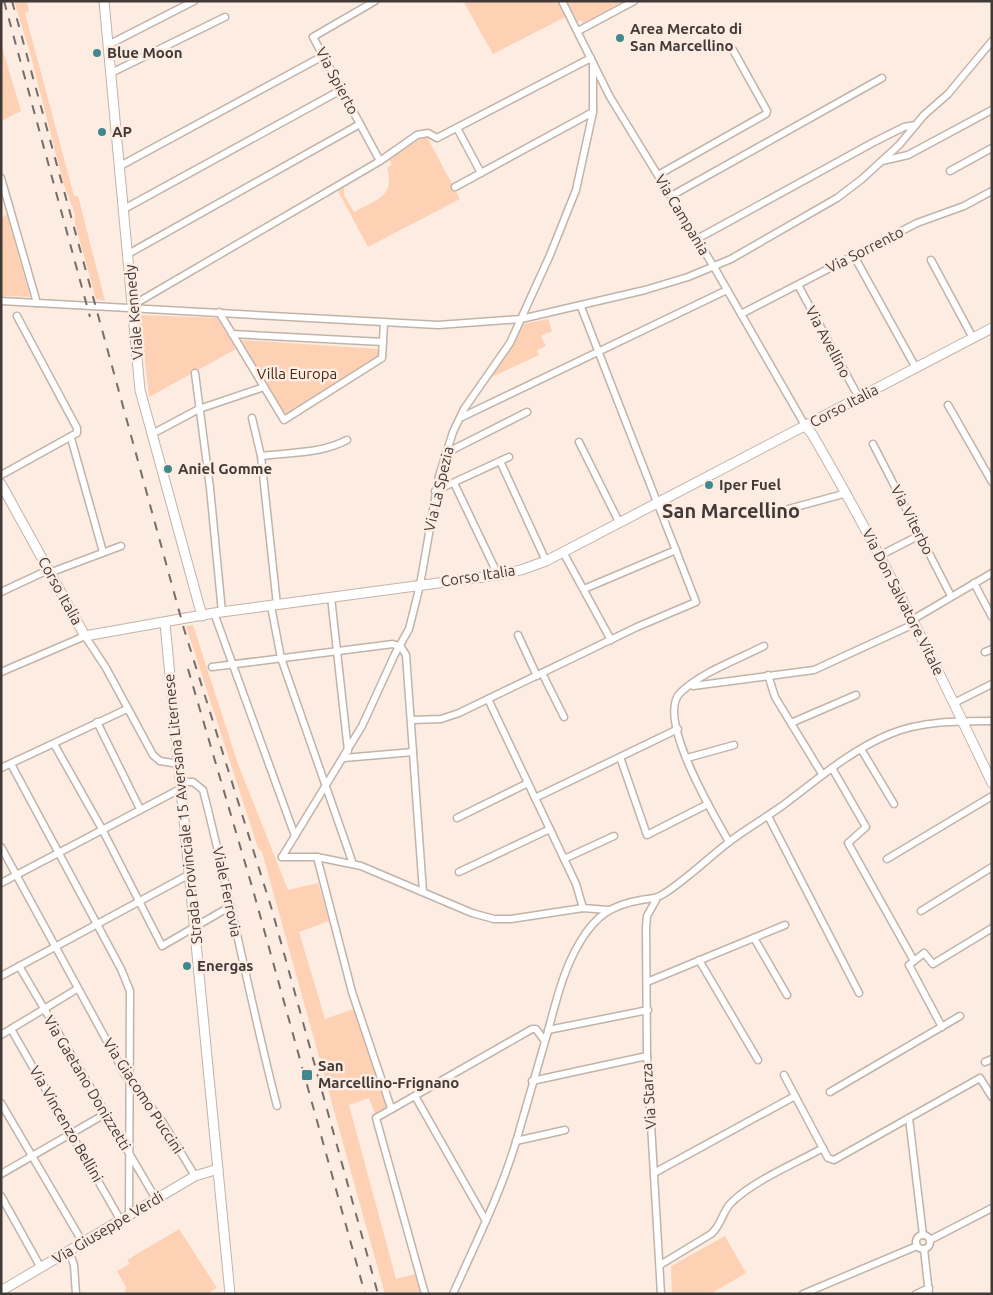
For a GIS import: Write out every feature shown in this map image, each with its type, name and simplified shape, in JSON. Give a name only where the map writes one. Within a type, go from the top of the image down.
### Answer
[{"type":"street","name":"Viale Kennedy","points":[[104,1],[140,390],[202,616]]},
{"type":"street","points":[[108,45],[194,1]]},
{"type":"street","name":"Via Spierto","points":[[375,1],[313,37],[380,161]]},
{"type":"street","name":"Via Campania","points":[[562,1],[602,82],[714,267],[806,427]]},
{"type":"street","points":[[578,31],[634,1]]},
{"type":"street","points":[[111,73],[225,17]]},
{"type":"street","points":[[1,301],[438,325],[520,319],[582,307],[645,290],[714,267],[789,227],[837,198],[882,161],[948,94],[989,47],[992,41]]},
{"type":"street","points":[[658,174],[766,114],[767,111],[733,50]]},
{"type":"street","points":[[120,166],[323,56]]},
{"type":"street","points":[[133,307],[380,161],[417,135],[428,133],[437,138],[592,61]]},
{"type":"street","name":"Via La Spezia","points":[[317,856],[282,857],[346,755],[408,630],[420,585],[435,491],[446,453],[460,418],[510,343],[550,255],[576,190],[593,112],[592,61]]},
{"type":"street","points":[[671,196],[882,78]]},
{"type":"street","points":[[593,89],[602,82]]},
{"type":"street","points":[[124,210],[341,90]]},
{"type":"street","points":[[882,161],[908,155],[992,110]]},
{"type":"street","points":[[455,187],[593,112]]},
{"type":"street","points":[[128,254],[360,124]]},
{"type":"street","points":[[697,239],[874,142],[904,127],[916,125]]},
{"type":"street","points":[[458,128],[481,173]]},
{"type":"street","points":[[950,171],[992,148]]},
{"type":"street","points":[[1,178],[37,303]]},
{"type":"street","name":"Via Sorrento","points":[[740,314],[917,223],[964,206],[992,191]]},
{"type":"street","points":[[854,256],[916,368]]},
{"type":"street","points":[[931,260],[973,338]]},
{"type":"street","name":"Via Avellino","points":[[798,285],[858,398]]},
{"type":"street","points":[[460,418],[727,290]]},
{"type":"street","points":[[411,720],[441,719],[488,700],[611,640],[696,602],[582,307]]},
{"type":"street","points":[[219,312],[284,420],[382,358],[384,323]]},
{"type":"street","points":[[1,475],[77,433],[77,428],[17,316]]},
{"type":"street","name":"Corso Italia","points":[[1,484],[85,636],[165,624],[218,613],[498,575],[521,570],[546,561],[806,427],[992,328]]},
{"type":"street","points":[[232,334],[383,342]]},
{"type":"street","points":[[194,373],[210,488],[218,613],[232,664],[295,836]]},
{"type":"street","points":[[152,434],[199,409],[264,387]]},
{"type":"street","points":[[948,405],[992,482]]},
{"type":"street","points":[[446,453],[527,412]]},
{"type":"street","points":[[252,418],[261,456],[274,605],[281,658],[325,789],[353,864]]},
{"type":"street","name":"Via Don Salvatore Vitale","points":[[806,427],[847,493],[954,703],[992,783]]},
{"type":"street","points":[[71,438],[103,552]]},
{"type":"street","points":[[261,456],[316,452],[333,448],[347,440]]},
{"type":"street","points":[[579,442],[619,522]]},
{"type":"street","name":"Via Viterbo","points":[[873,444],[952,596]]},
{"type":"street","points":[[435,491],[509,457]]},
{"type":"street","points":[[500,461],[546,561]]},
{"type":"street","points":[[454,483],[498,575]]},
{"type":"street","points":[[770,514],[847,493]]},
{"type":"street","points":[[879,556],[920,535]]},
{"type":"street","points":[[1,592],[48,572],[121,546]]},
{"type":"street","points":[[584,589],[676,550]]},
{"type":"street","points":[[562,552],[611,640]]},
{"type":"street","points":[[689,686],[814,670],[913,622],[952,596],[992,573]]},
{"type":"street","points":[[974,584],[992,617]]},
{"type":"street","points":[[331,597],[346,755],[413,752]]},
{"type":"street","name":"Strada Provinciale 15 Aversana Liternese","points":[[165,624],[230,1294]]},
{"type":"street","points":[[1,672],[85,636],[106,668],[156,759],[179,764]]},
{"type":"street","points":[[518,636],[564,717]]},
{"type":"street","points":[[212,667],[393,644],[401,646],[406,655],[423,892]]},
{"type":"street","points":[[729,842],[695,781],[674,715],[675,701],[680,692],[689,686],[722,666],[764,646]]},
{"type":"street","points":[[985,652],[992,649]]},
{"type":"street","points":[[768,675],[775,697],[822,774]]},
{"type":"street","points":[[954,703],[992,684]]},
{"type":"street","points":[[791,723],[856,695]]},
{"type":"street","points":[[488,700],[576,884],[583,908]]},
{"type":"street","points":[[1,768],[127,709]]},
{"type":"street","points":[[391,1108],[352,992],[317,856],[353,864],[472,913],[494,919],[511,919],[583,908],[608,910],[636,901],[656,900],[677,886],[729,842],[768,816],[822,774],[861,749],[890,734],[915,727],[962,720],[992,721]]},
{"type":"street","points":[[98,722],[140,809]]},
{"type":"street","points":[[535,798],[678,729]]},
{"type":"street","points":[[54,744],[102,829],[162,946],[231,906]]},
{"type":"street","points":[[687,758],[734,745]]},
{"type":"street","points":[[861,749],[894,804]]},
{"type":"street","points":[[620,757],[647,835],[708,804]]},
{"type":"street","points":[[11,764],[98,926],[130,991],[130,1155],[125,1218]]},
{"type":"street","points":[[832,768],[866,827],[848,843],[914,961]]},
{"type":"street","name":"Viale Ferrovia","points":[[181,785],[193,782],[203,790],[277,1106]]},
{"type":"street","points":[[457,818],[528,783]]},
{"type":"street","points":[[1,882],[140,809],[181,785]]},
{"type":"street","points":[[887,859],[992,796]]},
{"type":"street","points":[[768,816],[859,993]]},
{"type":"street","points":[[460,872],[550,829]]},
{"type":"street","points":[[564,859],[614,836]]},
{"type":"street","name":"Via Giacomo Puccini","points":[[1,847],[130,1082],[162,1121],[195,1176]]},
{"type":"street","points":[[921,911],[992,867]]},
{"type":"street","points":[[1,976],[98,926],[190,874]]},
{"type":"street","name":"Via Starza","points":[[656,900],[647,916],[646,928],[648,982],[647,1056],[661,1294]]},
{"type":"street","points":[[453,1294],[499,1191],[516,1141],[552,1012],[579,944],[588,929],[608,910]]},
{"type":"street","points":[[648,982],[785,925]]},
{"type":"street","points":[[942,1027],[909,965],[924,953],[933,964],[992,928]]},
{"type":"street","points":[[754,938],[788,996]]},
{"type":"street","points":[[699,960],[758,1060]]},
{"type":"street","name":"Via Gaetano Donizzetti","points":[[19,966],[156,1199]]},
{"type":"street","points":[[1,1035],[77,988]]},
{"type":"street","points":[[548,1030],[648,1010]]},
{"type":"street","points":[[830,1092],[960,1016]]},
{"type":"street","name":"Via Vincenzo Bellini","points":[[11,1029],[125,1218]]},
{"type":"street","points":[[425,1294],[376,1118],[532,1029],[536,1029],[544,1040]]},
{"type":"street","points":[[532,1081],[647,1056]]},
{"type":"street","points":[[784,1074],[828,1158],[834,1160],[980,1078],[992,1097]]},
{"type":"street","points":[[415,1096],[486,1221]]},
{"type":"street","points":[[654,1173],[795,1096]]},
{"type":"street","points":[[1,1103],[83,1243]]},
{"type":"street","points":[[1,1174],[105,1114]]},
{"type":"street","points":[[909,1118],[923,1235],[930,1240]]},
{"type":"street","points":[[516,1141],[565,1130]]},
{"type":"street","points":[[660,1264],[718,1228],[726,1208],[743,1192],[823,1148]]},
{"type":"street","name":"Via Giuseppe Verdi","points":[[1,1291],[195,1176],[218,1169]]},
{"type":"street","points":[[1,1196],[41,1268]]},
{"type":"street","points":[[930,1240],[992,1208]]},
{"type":"street","points":[[917,1246],[916,1239],[923,1235]]},
{"type":"street","points":[[924,1249],[929,1246],[930,1240]]},
{"type":"street","points":[[803,1294],[917,1246],[924,1249]]},
{"type":"street","points":[[916,1294],[929,1291],[924,1249]]},
{"type":"street","points":[[69,1251],[74,1265],[76,1294]]},
{"type":"green space","points":[[14,1],[27,1],[29,11],[25,13],[74,196],[78,196],[105,301],[96,299],[75,223],[75,214],[64,185],[29,49]]},
{"type":"green space","points":[[463,1],[624,1],[583,23],[581,20],[578,22],[573,13],[493,54]]},
{"type":"green space","points":[[1,44],[21,111],[1,121]]},
{"type":"green space","points":[[426,135],[460,199],[368,247],[338,191],[344,187],[344,195],[354,212],[376,200],[382,196],[389,185],[387,168],[392,165],[389,159]]},
{"type":"green space","points":[[7,214],[30,297],[1,296],[1,218]]},
{"type":"green space","points":[[140,315],[217,318],[236,349],[149,397]]},
{"type":"green space","points":[[548,319],[552,331],[541,336],[546,346],[537,350],[539,355],[492,377],[523,324]]},
{"type":"green space","name":"Villa Europa","points":[[241,340],[379,349],[379,357],[286,416]]},
{"type":"green space","points":[[193,625],[238,764],[288,890],[318,883],[329,921],[299,932],[325,1019],[356,1008],[388,1106],[375,1114],[369,1098],[349,1105],[396,1279],[415,1274],[421,1294],[385,1294],[262,852],[258,848],[186,626]]},
{"type":"green space","points":[[179,1229],[217,1288],[207,1294],[125,1294],[126,1287],[117,1271],[130,1264],[127,1260]]},
{"type":"green space","points":[[725,1236],[746,1273],[710,1294],[672,1294],[671,1266]]},
{"type":"railway","points":[[4,1],[90,317]]},
{"type":"railway","points":[[12,1],[184,629],[272,910],[378,1294]]},
{"type":"railway","points":[[188,669],[253,890],[365,1294]]},
{"type":"place","name":"Area Mercato di San Marcellino","points":[[620,38]]},
{"type":"place","name":"Blue Moon","points":[[97,53]]},
{"type":"place","name":"AP","points":[[102,132]]},
{"type":"place","name":"Aniel Gomme","points":[[168,469]]},
{"type":"place","name":"Iper Fuel","points":[[709,485]]},
{"type":"place","name":"Energas","points":[[187,966]]},
{"type":"place","name":"San Marcellino-Frignano","points":[[307,1075]]},
{"type":"district","name":"San Marcellino","points":[[731,511]]}]
